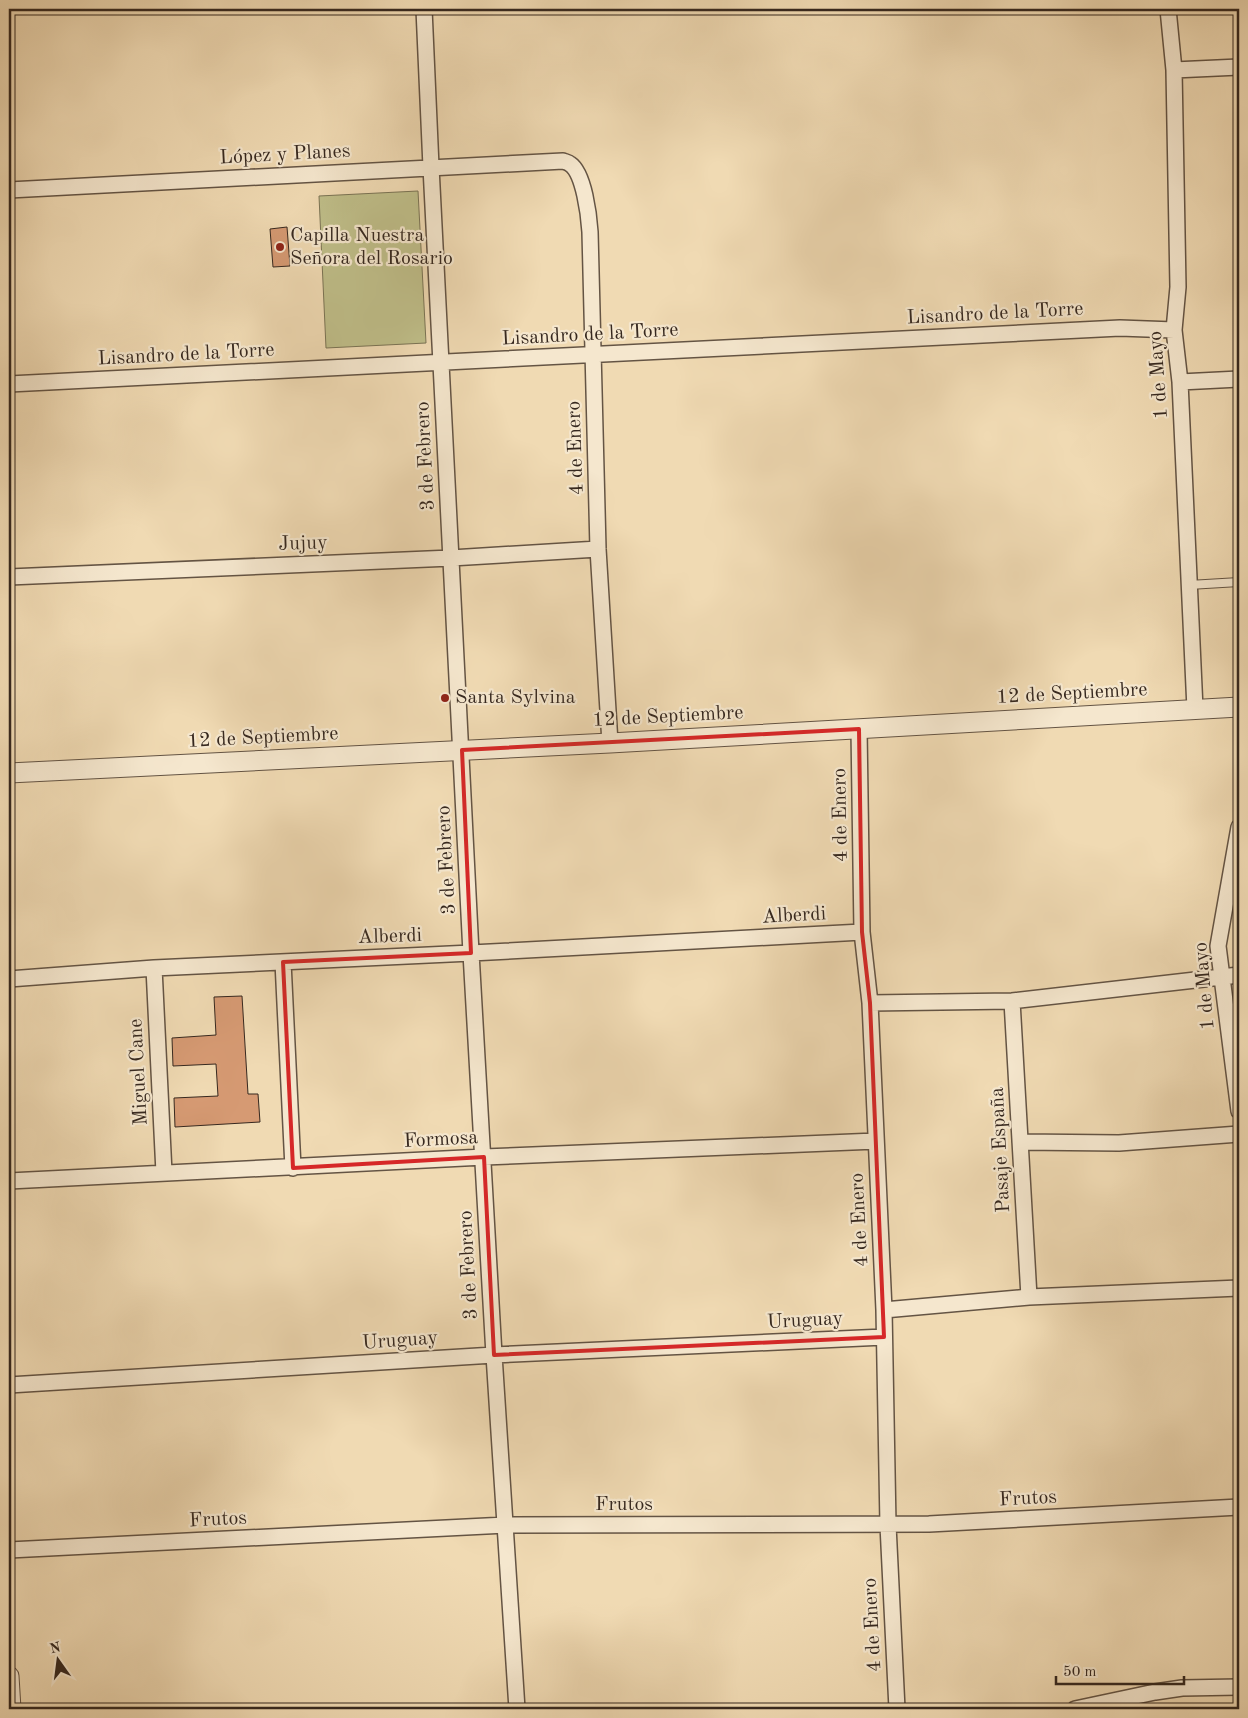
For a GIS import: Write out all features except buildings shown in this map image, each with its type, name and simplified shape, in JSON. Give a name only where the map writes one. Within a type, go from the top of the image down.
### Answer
[{"type":"street","name":"3 de Febrero","points":[[424,9],[471,953],[517,1709]]},
{"type":"street","name":"1 de Mayo","points":[[1168,9],[1174,70],[1178,287],[1174,330],[1180,382],[1195,709]]},
{"type":"street","points":[[1174,70],[1239,67]]},
{"type":"street","name":"López y Planes","points":[[9,190],[563,161]]},
{"type":"street","name":"4 de Enero","points":[[563,161],[571,164],[577,172],[583,188],[589,217],[598,549],[610,743]]},
{"type":"street","name":"Lisandro de la Torre","points":[[9,384],[1120,328],[1174,330]]},
{"type":"street","points":[[1180,382],[1239,379]]},
{"type":"street","name":"Jujuy","points":[[9,577],[450,558],[598,549]]},
{"type":"street","name":"12 de Septiembre","points":[[9,773],[610,743],[1239,707]]},
{"type":"street","name":"4 de Enero","points":[[859,729],[862,932],[870,1004],[884,1310],[888,1524],[897,1709]]},
{"type":"street","name":"1 de Mayo","points":[[1239,827],[1218,946],[1239,1111]]},
{"type":"street","name":"Alberdi","points":[[9,978],[154,968],[862,932]]},
{"type":"street","points":[[283,962],[293,1168]]},
{"type":"street","name":"Miguel Cane","points":[[154,968],[164,1173]]},
{"type":"street","points":[[870,1004],[1012,1001],[1239,975]]},
{"type":"street","name":"Pasaje España","points":[[1012,1001],[1029,1297]]},
{"type":"street","points":[[1020,1142],[1119,1143],[1239,1134]]},
{"type":"street","name":"Formosa","points":[[9,1182],[484,1157],[876,1141]]},
{"type":"street","points":[[884,1310],[1029,1297],[1239,1288]]},
{"type":"street","name":"Uruguay","points":[[9,1386],[494,1355],[884,1337]]},
{"type":"street","name":"Frutos","points":[[9,1550],[506,1525],[929,1524],[1239,1507]]},
{"type":"street","points":[[9,1676],[11,1709]]},
{"type":"street","points":[[1075,1709],[1173,1690],[1239,1687]]},
{"type":"lane","points":[[1189,585],[1239,582]]},
{"type":"highlighted area","points":[[859,729],[862,932],[870,1003],[884,1337],[494,1355],[484,1157],[293,1168],[283,962],[471,953],[462,750]]},
{"type":"shaded area","points":[[418,191],[426,343],[326,348],[319,196]]},
{"type":"place","name":"Capilla Nuestra Señora del Rosario","points":[[280,247]]},
{"type":"place","name":"Santa Sylvina","points":[[445,698]]}]
